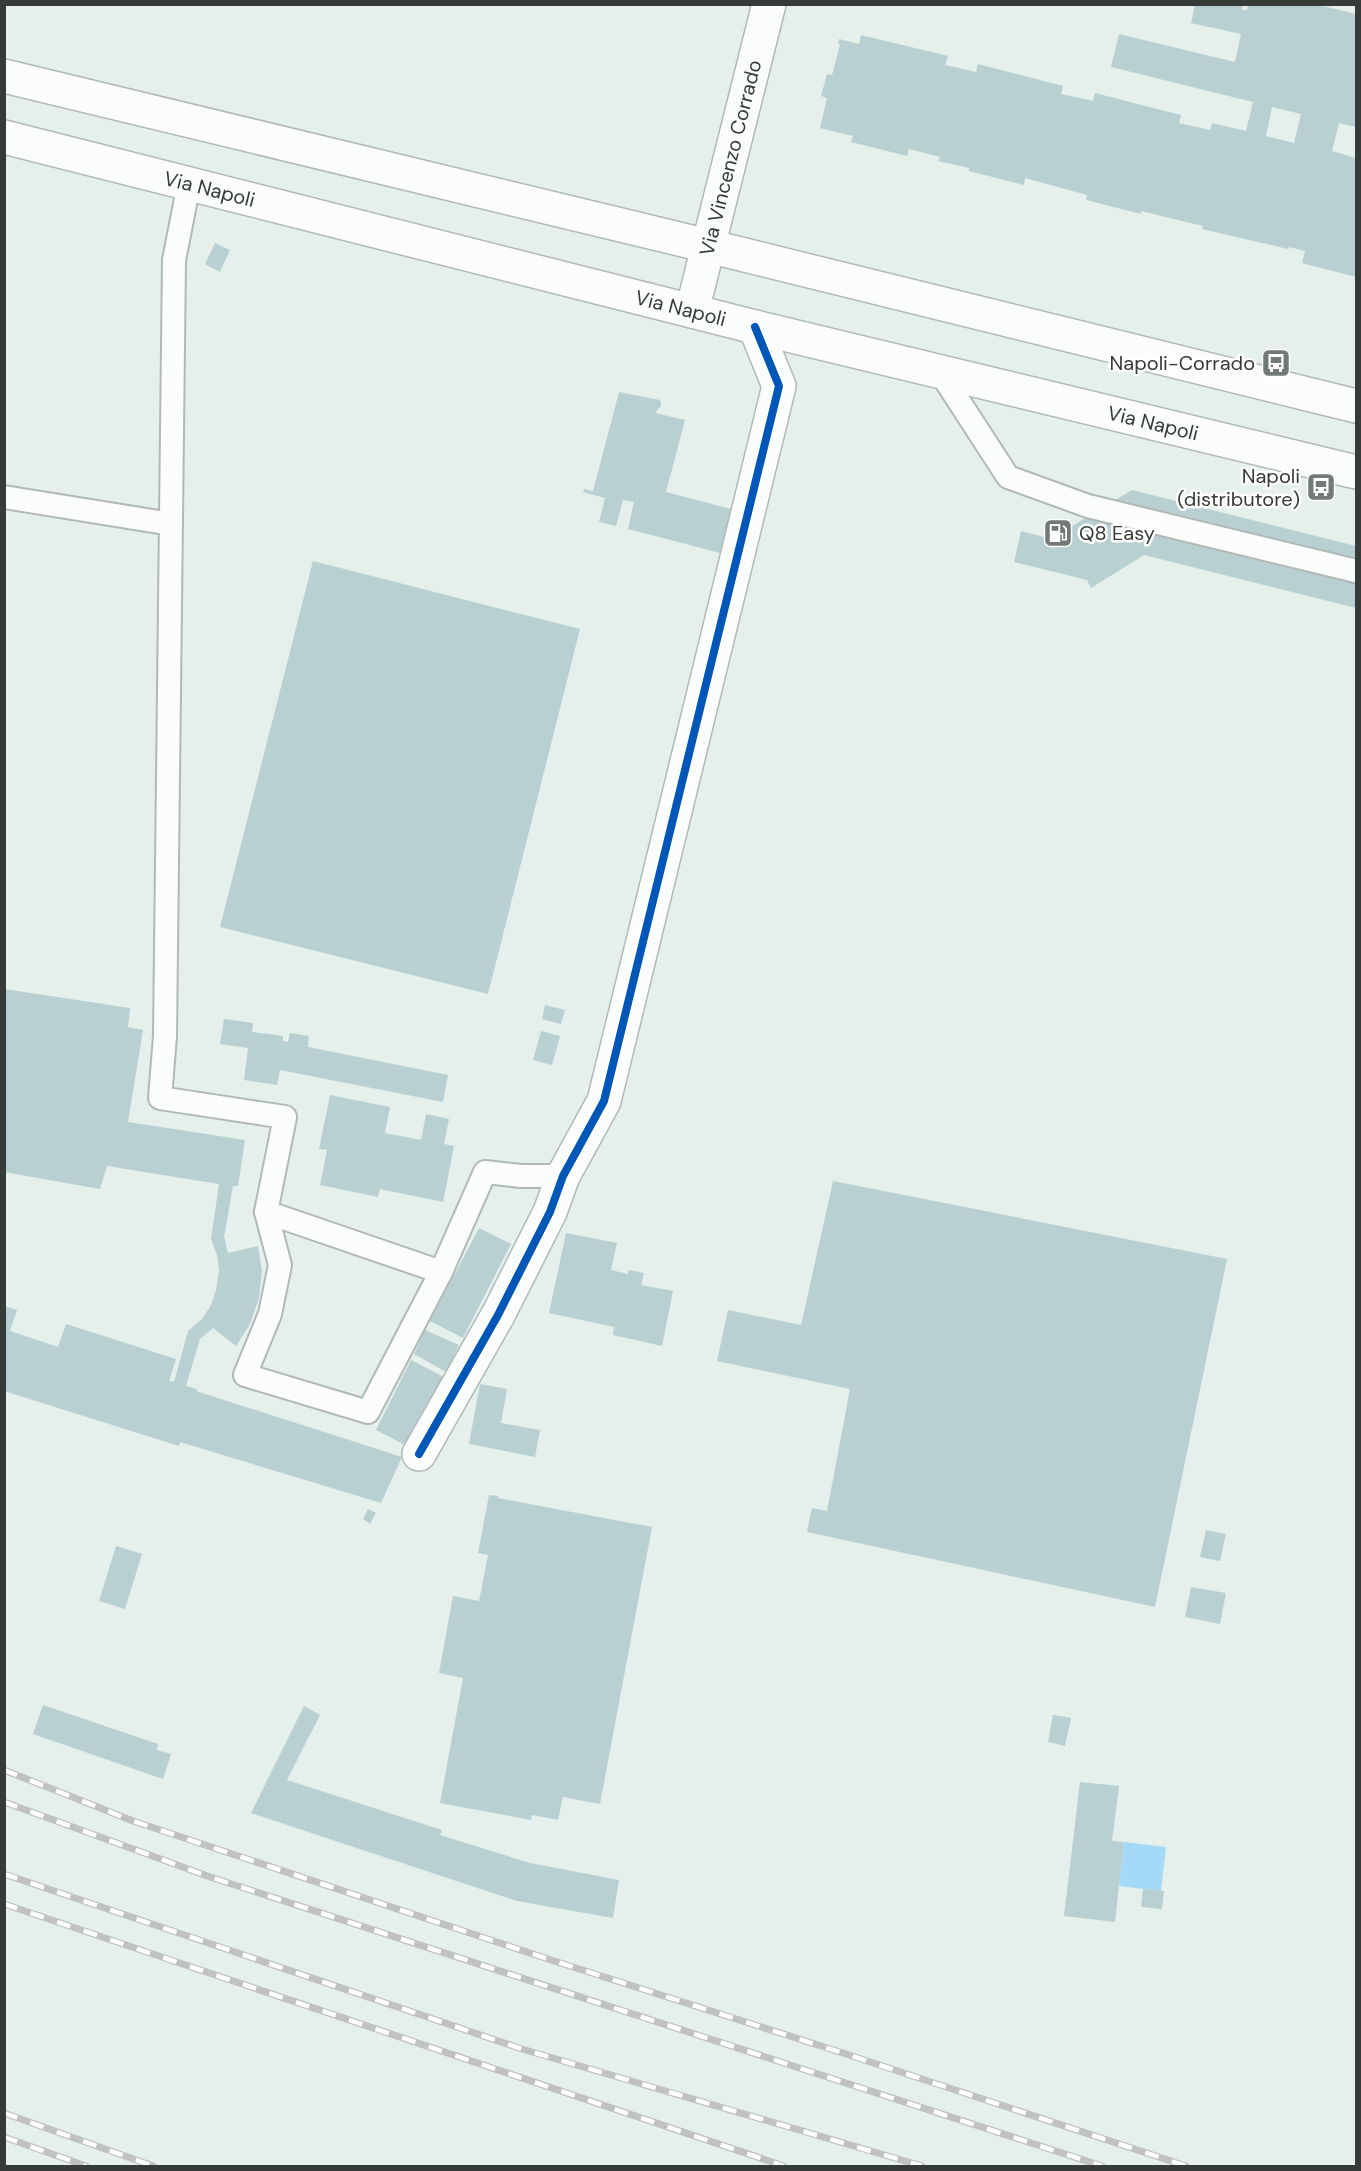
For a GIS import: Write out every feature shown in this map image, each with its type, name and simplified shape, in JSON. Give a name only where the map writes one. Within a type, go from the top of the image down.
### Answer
[{"type":"main road","name":"Via Vincenzo Corrado","points":[[692,311],[769,4]]},
{"type":"main road","points":[[4,76],[1356,406]]},
{"type":"main road","name":"Via Napoli","points":[[4,138],[755,327],[1356,472]]},
{"type":"main road","points":[[419,1454],[498,1315],[550,1212],[563,1176],[604,1101],[779,386],[755,327]]},
{"type":"lane","points":[[189,184],[174,260],[165,1036],[160,1098],[285,1116],[266,1212],[280,1265],[270,1314],[244,1376],[368,1412],[441,1272],[485,1172],[521,1176],[563,1176]]},
{"type":"lane","points":[[940,372],[1008,477],[1088,506],[1356,571]]},
{"type":"lane","points":[[4,497],[171,524]]},
{"type":"lane","points":[[266,1212],[441,1272]]},
{"type":"water","points":[[1124,1842],[1166,1847],[1161,1891],[1119,1886]]},
{"type":"building","points":[[1195,4],[1243,4],[1242,10],[1247,10],[1248,4],[1315,4],[1356,14],[1356,127],[1339,123],[1332,151],[1356,158],[1356,277],[1302,263],[1305,251],[1202,229],[1203,226],[1086,200],[1087,195],[1025,178],[1024,185],[969,171],[969,168],[938,161],[940,157],[909,149],[907,156],[851,142],[853,136],[820,128],[827,98],[821,96],[827,74],[832,75],[840,45],[838,44],[839,39],[859,44],[861,35],[948,56],[945,65],[976,72],[978,64],[1063,86],[1061,94],[1093,101],[1095,93],[1181,115],[1179,123],[1210,130],[1212,123],[1246,131],[1253,102],[1111,67],[1119,34],[1235,62],[1241,34],[1191,23]],"holes":[[[1272,107],[1301,114],[1294,143],[1266,136]]]},
{"type":"building","points":[[215,243],[230,250],[220,272],[205,264]]},
{"type":"building","points":[[619,392],[660,400],[661,406],[655,413],[685,420],[666,492],[735,510],[724,554],[628,529],[634,502],[623,500],[616,526],[599,522],[605,498],[583,492],[584,489],[593,491]]},
{"type":"building","points":[[1132,490],[1356,546],[1356,608],[1144,555],[1091,588],[1087,580],[1014,562],[1021,531],[1063,542],[1059,534]]},
{"type":"building","points":[[313,561],[580,629],[488,994],[220,927]]},
{"type":"building","points":[[4,989],[130,1008],[128,1027],[143,1030],[128,1122],[245,1140],[238,1186],[233,1186],[224,1237],[228,1253],[258,1246],[262,1271],[259,1298],[250,1324],[236,1346],[213,1328],[200,1339],[186,1386],[402,1457],[381,1503],[180,1442],[179,1446],[4,1391],[4,1306],[17,1310],[10,1331],[58,1347],[66,1324],[176,1359],[169,1381],[174,1382],[188,1331],[202,1319],[211,1305],[216,1290],[219,1271],[217,1255],[211,1239],[219,1184],[107,1166],[100,1189],[4,1172]]},
{"type":"building","points":[[545,1005],[565,1010],[561,1024],[542,1019]]},
{"type":"building","points":[[224,1019],[253,1023],[252,1032],[283,1036],[283,1041],[288,1042],[290,1033],[309,1036],[308,1047],[448,1075],[443,1102],[280,1070],[277,1085],[244,1080],[248,1048],[220,1044]]},
{"type":"building","points":[[541,1031],[560,1036],[552,1065],[533,1060]]},
{"type":"building","points":[[330,1095],[390,1107],[385,1133],[421,1140],[426,1114],[449,1119],[444,1144],[454,1146],[443,1202],[380,1189],[378,1197],[320,1185],[327,1150],[319,1149]]},
{"type":"building","points":[[833,1181],[1227,1259],[1155,1607],[807,1532],[812,1508],[827,1511],[850,1389],[717,1361],[728,1310],[801,1325]]},
{"type":"building","points":[[479,1228],[511,1244],[463,1338],[430,1321]]},
{"type":"building","points":[[566,1233],[617,1243],[611,1270],[628,1274],[629,1270],[644,1273],[641,1285],[673,1291],[662,1346],[613,1335],[614,1327],[549,1313]]},
{"type":"building","points":[[425,1330],[459,1345],[446,1372],[414,1354]]},
{"type":"building","points":[[411,1360],[444,1377],[409,1447],[376,1430]]},
{"type":"building","points":[[480,1384],[507,1389],[501,1423],[540,1430],[535,1457],[469,1444]]},
{"type":"building","points":[[489,1495],[652,1527],[600,1804],[563,1797],[558,1820],[532,1815],[531,1820],[440,1803],[463,1678],[439,1673],[453,1596],[479,1601],[488,1555],[478,1553]]},
{"type":"building","points":[[368,1509],[376,1513],[370,1524],[363,1519]]},
{"type":"building","points":[[1206,1530],[1226,1534],[1220,1561],[1200,1557]]},
{"type":"building","points":[[116,1546],[142,1554],[125,1609],[99,1601]]},
{"type":"building","points":[[1191,1587],[1226,1593],[1220,1624],[1185,1617]]},
{"type":"building","points":[[43,1705],[158,1744],[157,1750],[171,1754],[163,1779],[33,1734]]},
{"type":"building","points":[[304,1706],[320,1715],[287,1780],[442,1830],[440,1835],[530,1863],[619,1880],[613,1918],[517,1901],[251,1813]]},
{"type":"building","points":[[1053,1715],[1071,1718],[1065,1746],[1048,1742]]},
{"type":"building","points":[[1080,1782],[1119,1786],[1112,1841],[1124,1842],[1115,1922],[1064,1916]]},
{"type":"building","points":[[1143,1889],[1164,1891],[1162,1909],[1141,1907]]},
{"type":"railway","points":[[4,1770],[133,1821],[551,1960],[1186,2166]]},
{"type":"railway","points":[[4,1802],[210,1877],[1102,2166]]},
{"type":"railway","points":[[4,1874],[522,2049],[922,2166]]},
{"type":"railway","points":[[4,1904],[784,2166]]},
{"type":"railway","points":[[4,2113],[153,2166]]},
{"type":"railway","points":[[4,2137],[86,2166]]},
{"type":"cycle path","points":[[419,1454],[498,1315],[550,1212],[563,1176],[604,1101],[779,386],[755,327]]},
{"type":"place","name":"Napoli-Corrado","points":[[1276,363]]},
{"type":"place","name":"Napoli (distributore)","points":[[1321,487]]},
{"type":"place","name":"Q8 Easy","points":[[1058,533]]}]
